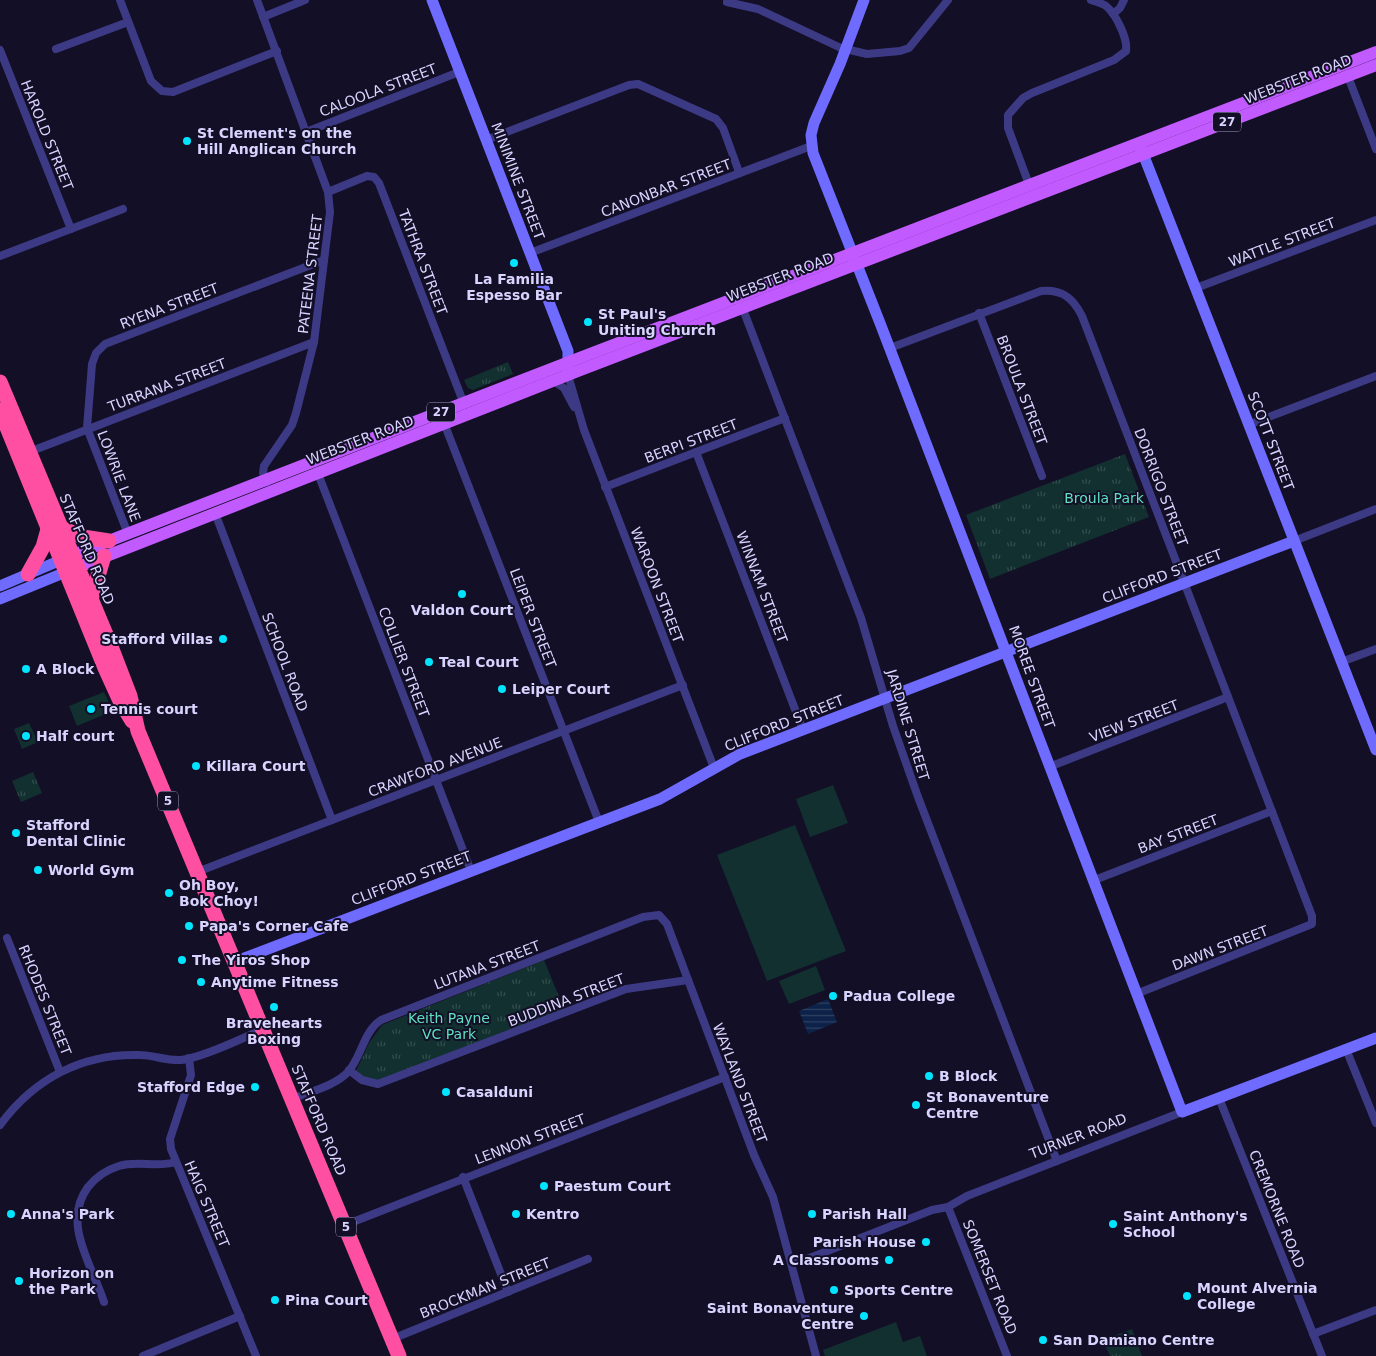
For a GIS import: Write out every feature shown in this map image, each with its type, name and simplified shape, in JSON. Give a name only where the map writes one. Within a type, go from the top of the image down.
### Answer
[{"type":"highway","name":"STAFFORD ROAD","points":[[0,382],[29,452],[54,529]]},
{"type":"highway","name":"STAFFORD ROAD","points":[[0,410],[69,564],[120,702],[138,731],[399,1356]]},
{"type":"highway","points":[[28,574],[54,529],[83,537],[109,541]]},
{"type":"highway","points":[[91,599],[104,556]]},
{"type":"highway","name":"STAFFORD ROAD","points":[[69,564],[91,599],[130,696],[138,731]]},
{"type":"main road","name":"WEBSTER ROAD","points":[[69,564],[109,541],[268,486],[464,404],[568,368],[1346,70],[1376,52]]},
{"type":"main road","name":"WEBSTER ROAD","points":[[1346,70],[1376,65]]},
{"type":"main road","name":"WEBSTER ROAD","points":[[315,467],[444,423],[553,381],[568,368]]},
{"type":"main road","name":"WEBSTER ROAD","points":[[69,564],[104,556],[215,513],[268,486]]},
{"type":"street","points":[[120,0],[151,81],[162,91],[172,92],[277,51]]},
{"type":"street","name":"PATEENA STREET","points":[[256,0],[277,51],[328,192],[330,212],[314,342],[294,419],[263,470],[268,486]]},
{"type":"street","points":[[263,17],[305,0]]},
{"type":"street","name":"MINIMINE STREET","points":[[432,0],[568,351],[568,368]]},
{"type":"street","points":[[811,146],[814,123],[846,50],[864,0]]},
{"type":"street","points":[[728,2],[758,9],[846,50],[867,54],[907,49],[917,41],[948,0]]},
{"type":"street","points":[[1031,190],[1008,128],[1008,115],[1032,93],[1114,60],[1124,54],[1126,45],[1113,14],[1106,6],[1091,0]]},
{"type":"street","points":[[1113,14],[1120,8],[1124,0]]},
{"type":"street","points":[[56,49],[128,22]]},
{"type":"street","name":"HAROLD STREET","points":[[0,50],[71,229]]},
{"type":"street","points":[[1346,70],[1376,149]]},
{"type":"street","name":"CALOOLA STREET","points":[[306,132],[459,72]]},
{"type":"street","points":[[486,140],[629,85],[638,84],[716,119],[722,128],[739,172]]},
{"type":"street","name":"CANONBAR STREET","points":[[530,254],[739,172],[811,146]]},
{"type":"street","name":"MOREE STREET","points":[[811,146],[1182,1112]]},
{"type":"street","name":"SCOTT STREET","points":[[1141,148],[1376,750]]},
{"type":"street","name":"TATHRA STREET","points":[[328,192],[367,176],[374,177],[379,183],[464,404]]},
{"type":"street","points":[[0,256],[123,209]]},
{"type":"street","name":"WATTLE STREET","points":[[1196,288],[1376,220]]},
{"type":"street","name":"RYENA STREET","points":[[87,428],[92,364],[96,353],[105,344],[324,260]]},
{"type":"street","name":"DORRIGO STREET","points":[[890,348],[1041,291],[1058,291],[1072,300],[1082,316],[1312,916],[1312,924]]},
{"type":"street","name":"JARDINE STREET","points":[[740,302],[861,618],[918,797],[1057,1161]]},
{"type":"street","name":"BROULA STREET","points":[[979,313],[1042,476]]},
{"type":"street","name":"TURRANA STREET","points":[[29,452],[87,428],[314,342]]},
{"type":"street","name":"WAROON STREET","points":[[568,368],[577,411],[714,768]]},
{"type":"street","points":[[1248,425],[1376,376]]},
{"type":"street","name":"WAROON STREET","points":[[553,381],[564,388],[577,411]]},
{"type":"street","name":"BERPI STREET","points":[[605,487],[785,418]]},
{"type":"street","name":"LEIPER STREET","points":[[444,423],[599,822]]},
{"type":"street","name":"LOWRIE LANE","points":[[87,428],[128,534]]},
{"type":"street","name":"WINNAM STREET","points":[[696,452],[803,730]]},
{"type":"street","name":"COLLIER STREET","points":[[315,467],[471,871]]},
{"type":"street","points":[[1294,541],[1376,509]]},
{"type":"street","name":"SCHOOL ROAD","points":[[215,513],[332,820]]},
{"type":"street","name":"CLIFFORD STREET","points":[[234,962],[674,792],[740,754],[1294,541]]},
{"type":"street","name":"WEBSTER ROAD","points":[[0,586],[28,574],[69,564]]},
{"type":"street","name":"WEBSTER ROAD","points":[[0,599],[69,564]]},
{"type":"street","points":[[1341,662],[1376,649]]},
{"type":"street","name":"CRAWFORD AVENUE","points":[[197,872],[683,685]]},
{"type":"street","name":"VIEW STREET","points":[[1049,767],[1228,697]]},
{"type":"street","name":"BAY STREET","points":[[1092,881],[1272,811]]},
{"type":"street","name":"WAYLAND STREET","points":[[659,915],[667,924],[772,1197],[792,1263],[816,1356]]},
{"type":"street","name":"LUTANA STREET","points":[[349,1070],[370,1030],[381,1020],[643,917],[659,915]]},
{"type":"street","name":"DAWN STREET","points":[[1136,994],[1312,924]]},
{"type":"street","name":"RHODES STREET","points":[[7,938],[60,1072]]},
{"type":"street","name":"BUDDINA STREET","points":[[349,1070],[362,1080],[378,1084],[626,989],[688,980]]},
{"type":"street","points":[[0,1125],[18,1102],[43,1082],[60,1072],[101,1058],[138,1055],[178,1060],[189,1058],[263,1029]]},
{"type":"street","name":"TURNER ROAD","points":[[792,1263],[807,1259],[932,1210],[948,1207],[967,1196],[1376,1038]]},
{"type":"street","points":[[1346,1049],[1376,1123]]},
{"type":"street","name":"HAIG STREET","points":[[189,1058],[191,1075],[170,1139],[170,1149],[256,1356]]},
{"type":"street","points":[[292,1099],[334,1082],[349,1070]]},
{"type":"street","name":"LENNON STREET","points":[[345,1225],[725,1077]]},
{"type":"street","name":"CREMORNE ROAD","points":[[1219,1098],[1322,1356]]},
{"type":"street","points":[[104,1302],[79,1238],[77,1216],[81,1199],[94,1180],[104,1172],[119,1166],[162,1166],[176,1162]]},
{"type":"street","points":[[463,1178],[508,1292]]},
{"type":"street","name":"SOMERSET ROAD","points":[[948,1207],[1007,1356]]},
{"type":"street","name":"BROCKMAN STREET","points":[[392,1339],[588,1258]]},
{"type":"street","points":[[1313,1334],[1376,1310]]},
{"type":"street","points":[[144,1356],[240,1316]]},
{"type":"green space","points":[[508,362],[513,374],[473,390],[468,388],[464,380]]},
{"type":"green space","name":"Broula Park","points":[[1125,454],[1149,517],[990,579],[966,515]]},
{"type":"green space","name":"Tennis court","points":[[104,692],[113,711],[77,726],[69,706]]},
{"type":"green space","name":"Half court","points":[[29,723],[38,742],[22,749],[14,729]]},
{"type":"green space","points":[[33,772],[42,793],[21,802],[12,781]]},
{"type":"green space","points":[[833,785],[848,823],[810,837],[796,799]]},
{"type":"green space","points":[[795,825],[846,951],[767,981],[717,855]]},
{"type":"green space","name":"Keith Payne VC Park","points":[[544,960],[564,1009],[379,1081],[366,1080],[356,1071],[369,1043],[382,1025]]},
{"type":"green space","points":[[816,966],[825,990],[789,1004],[779,981]]},
{"type":"green space","points":[[896,1322],[903,1342],[920,1336],[927,1356],[825,1356],[823,1350]]},
{"type":"green space","points":[[1132,1329],[1142,1356],[1110,1356],[1103,1340]]},
{"type":"water","points":[[828,999],[837,1022],[808,1034],[799,1011]]},
{"type":"place","name":"St Clement's on the Hill Anglican Church","points":[[187,141]]},
{"type":"place","name":"La Familia Espesso Bar","points":[[514,263]]},
{"type":"place","name":"St Paul's Uniting Church","points":[[588,322]]},
{"type":"place","name":"Valdon Court","points":[[462,594]]},
{"type":"place","name":"Stafford Villas","points":[[223,639]]},
{"type":"place","name":"Teal Court","points":[[429,662]]},
{"type":"place","name":"A Block","points":[[26,669]]},
{"type":"place","name":"Leiper Court","points":[[502,689]]},
{"type":"place","name":"Tennis court","points":[[91,709]]},
{"type":"place","name":"Half court","points":[[26,736]]},
{"type":"place","name":"Killara Court","points":[[196,766]]},
{"type":"place","name":"Stafford Dental Clinic","points":[[16,833]]},
{"type":"place","name":"World Gym","points":[[38,870]]},
{"type":"place","name":"Oh Boy, Bok Choy!","points":[[169,893]]},
{"type":"place","name":"Papa's Corner Cafe","points":[[189,926]]},
{"type":"place","name":"The Yiros Shop","points":[[182,960]]},
{"type":"place","name":"Anytime Fitness","points":[[201,982]]},
{"type":"place","name":"Padua College","points":[[833,996]]},
{"type":"place","name":"Bravehearts Boxing","points":[[274,1007]]},
{"type":"place","name":"B Block","points":[[929,1076]]},
{"type":"place","name":"Stafford Edge","points":[[255,1087]]},
{"type":"place","name":"Casalduni","points":[[446,1092]]},
{"type":"place","name":"St Bonaventure Centre","points":[[916,1105]]},
{"type":"place","name":"Paestum Court","points":[[544,1186]]},
{"type":"place","name":"Anna's Park","points":[[11,1214]]},
{"type":"place","name":"Kentro","points":[[516,1214]]},
{"type":"place","name":"Parish Hall","points":[[812,1214]]},
{"type":"place","name":"Saint Anthony's School","points":[[1113,1224]]},
{"type":"place","name":"Parish House","points":[[926,1242]]},
{"type":"place","name":"A Classrooms","points":[[889,1260]]},
{"type":"place","name":"Horizon on the Park","points":[[19,1281]]},
{"type":"place","name":"Sports Centre","points":[[834,1290]]},
{"type":"place","name":"Mount Alvernia College","points":[[1187,1296]]},
{"type":"place","name":"Pina Court","points":[[275,1300]]},
{"type":"place","name":"Saint Bonaventure Centre","points":[[864,1316]]},
{"type":"place","name":"San Damiano Centre","points":[[1043,1340]]}]
